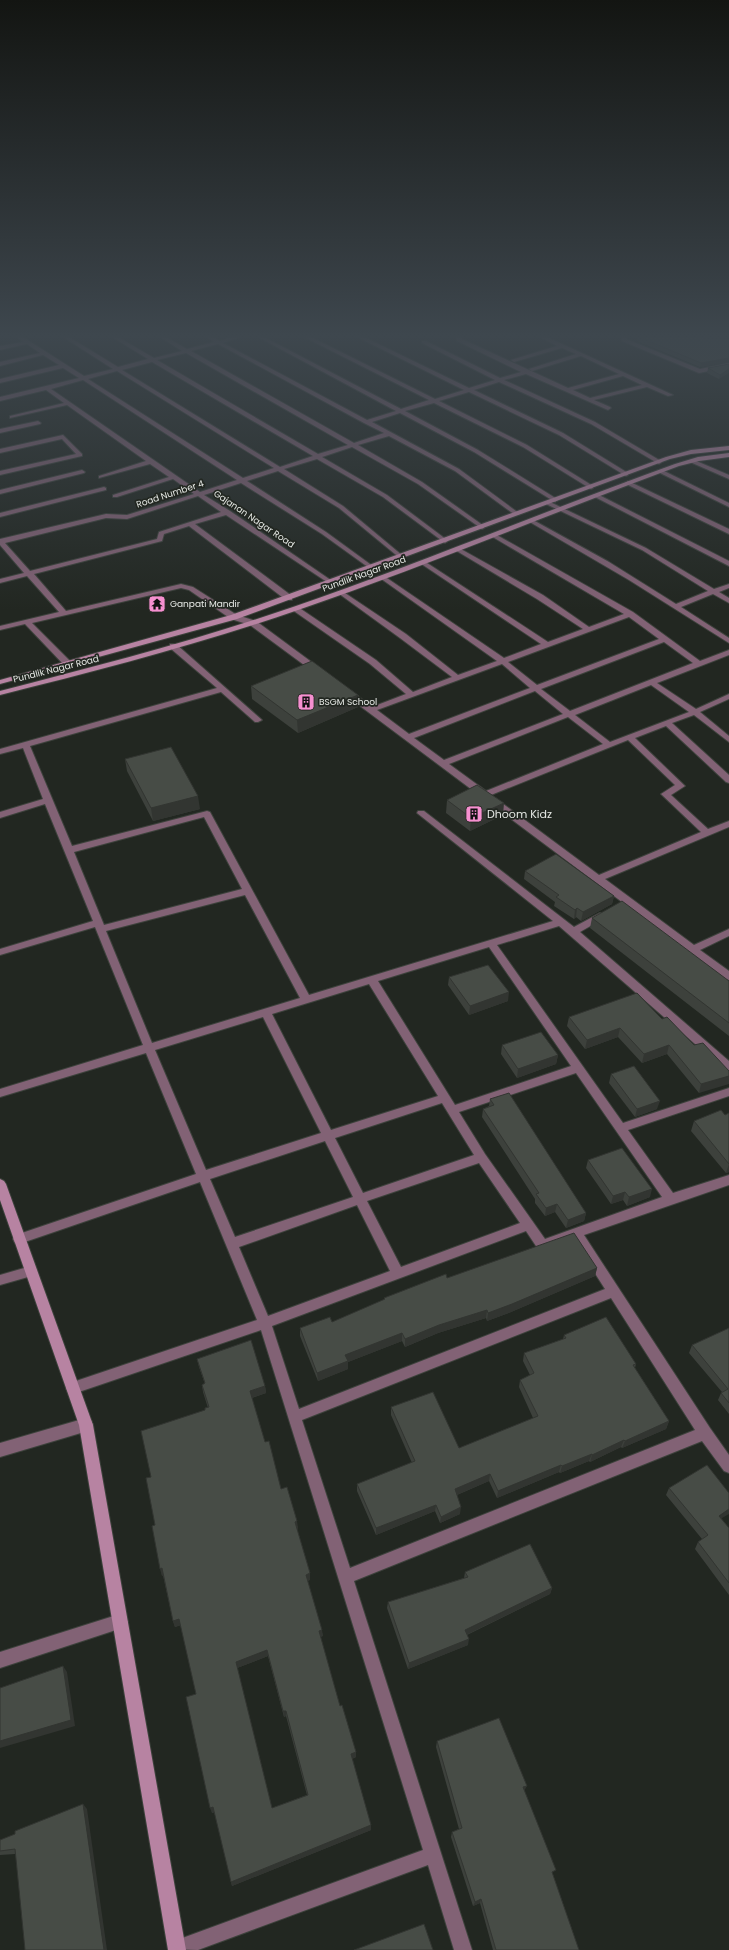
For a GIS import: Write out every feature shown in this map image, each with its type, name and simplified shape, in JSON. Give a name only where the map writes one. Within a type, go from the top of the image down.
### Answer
[{"type":"main road","name":"Pundlik Nagar Road","points":[[0,682],[69,665],[234,618],[659,462],[691,452],[729,448]]},
{"type":"main road","name":"Pundlik Nagar Road","points":[[0,693],[253,623],[457,549],[660,471],[692,461],[729,455]]},
{"type":"main road","points":[[0,1184],[86,1425],[177,1950]]},
{"type":"street","points":[[0,431],[16,428]]},
{"type":"street","name":"Gajanan Nagar Road","points":[[104,428],[151,462],[228,512],[332,583]]},
{"type":"street","points":[[161,428],[324,533],[372,568]]},
{"type":"street","points":[[212,428],[341,507],[401,557]]},
{"type":"street","points":[[270,428],[385,496],[445,541]]},
{"type":"street","points":[[325,428],[420,483],[482,527]]},
{"type":"street","points":[[377,428],[457,470],[517,514]]},
{"type":"street","points":[[433,428],[476,451],[561,509],[644,549],[729,601]]},
{"type":"street","points":[[489,428],[525,446],[592,487]]},
{"type":"street","points":[[548,428],[561,434],[626,474]]},
{"type":"street","points":[[601,428],[659,462]]},
{"type":"street","name":"Road Number 4","points":[[0,542],[106,516],[127,517],[388,434]]},
{"type":"street","points":[[0,451],[63,437],[80,455],[0,473]]},
{"type":"street","points":[[692,461],[729,477]]},
{"type":"street","points":[[101,477],[151,462]]},
{"type":"street","points":[[660,471],[729,505]]},
{"type":"street","points":[[0,492],[82,472]]},
{"type":"street","points":[[115,496],[174,477]]},
{"type":"street","points":[[628,483],[729,532]]},
{"type":"street","points":[[0,515],[104,489]]},
{"type":"street","points":[[597,496],[729,564]]},
{"type":"street","points":[[0,581],[160,540],[161,534],[228,512]]},
{"type":"street","points":[[531,521],[602,560],[729,641]]},
{"type":"street","points":[[190,524],[289,598]]},
{"type":"street","points":[[493,535],[630,614],[699,664]]},
{"type":"street","points":[[0,542],[64,613]]},
{"type":"street","points":[[457,549],[540,596],[588,629]]},
{"type":"street","points":[[719,558],[729,555]]},
{"type":"street","points":[[422,562],[547,644]]},
{"type":"street","points":[[382,577],[503,661],[535,688],[609,745]]},
{"type":"street","points":[[0,628],[181,586],[191,588],[234,618],[253,623],[328,678]]},
{"type":"street","points":[[676,606],[729,586]]},
{"type":"street","points":[[340,592],[404,636],[457,678]]},
{"type":"street","points":[[295,609],[373,662],[412,695]]},
{"type":"street","points":[[371,710],[630,614]]},
{"type":"street","points":[[27,622],[69,665]]},
{"type":"street","points":[[408,737],[664,639]]},
{"type":"street","points":[[173,646],[258,720]]},
{"type":"street","points":[[444,763],[729,652]]},
{"type":"street","points":[[651,682],[695,712],[729,740]]},
{"type":"street","points":[[340,687],[729,976]]},
{"type":"street","points":[[0,752],[223,689]]},
{"type":"street","points":[[486,794],[695,712],[729,696]]},
{"type":"street","points":[[667,723],[729,780]]},
{"type":"street","points":[[629,737],[681,786],[665,794],[707,833]]},
{"type":"street","points":[[26,745],[149,1048],[264,1323],[463,1950]]},
{"type":"street","points":[[0,815],[48,800]]},
{"type":"street","points":[[421,813],[561,922],[729,1067]]},
{"type":"street","points":[[69,850],[207,814],[306,1000]]},
{"type":"street","points":[[599,878],[729,824]]},
{"type":"street","points":[[0,952],[99,926],[247,891]]},
{"type":"street","points":[[573,932],[628,900]]},
{"type":"street","points":[[0,1093],[561,922]]},
{"type":"street","points":[[693,949],[729,932]]},
{"type":"street","points":[[491,943],[670,1199]]},
{"type":"street","points":[[372,980],[481,1157],[542,1245],[670,1199],[729,1180]]},
{"type":"street","points":[[266,1012],[398,1274]]},
{"type":"street","points":[[452,1110],[578,1068]]},
{"type":"street","points":[[620,1128],[729,1092]]},
{"type":"street","points":[[19,1239],[203,1176],[444,1098]]},
{"type":"street","points":[[231,1244],[481,1157]]},
{"type":"street","points":[[73,1388],[264,1323],[528,1225]]},
{"type":"street","points":[[576,1233],[705,1433],[729,1466]]},
{"type":"street","points":[[0,1280],[31,1272]]},
{"type":"street","points":[[294,1417],[614,1292]]},
{"type":"street","points":[[0,1450],[86,1425]]},
{"type":"street","points":[[345,1577],[705,1433]]},
{"type":"street","points":[[0,1660],[120,1622]]},
{"type":"street","points":[[177,1950],[433,1855]]},
{"type":"building","name":"BSGM School","points":[[312,661],[358,695],[297,720],[251,686]]},
{"type":"building","points":[[171,747],[198,796],[151,808],[125,759]]},
{"type":"building","points":[[477,785],[504,803],[471,818],[447,800]]},
{"type":"building","points":[[556,854],[614,896],[583,912],[577,908],[575,910],[556,897],[559,895],[525,871]]},
{"type":"building","points":[[622,901],[729,981],[729,1023],[592,918]]},
{"type":"building","points":[[488,965],[509,992],[470,1006],[449,977]]},
{"type":"building","points":[[637,993],[662,1019],[667,1017],[694,1045],[703,1043],[729,1071],[729,1076],[701,1084],[669,1045],[644,1054],[620,1028],[587,1040],[569,1017]]},
{"type":"building","points":[[541,1032],[558,1055],[518,1069],[502,1045]]},
{"type":"building","points":[[634,1066],[660,1101],[637,1109],[611,1074]]},
{"type":"building","points":[[509,1093],[586,1213],[568,1220],[557,1204],[546,1208],[536,1194],[539,1193],[483,1109],[494,1105],[490,1099]]},
{"type":"building","points":[[721,1110],[725,1115],[729,1113],[729,1164],[694,1121]]},
{"type":"building","points":[[622,1148],[652,1189],[629,1197],[625,1192],[613,1196],[588,1160]]},
{"type":"building","points":[[574,1233],[597,1268],[488,1313],[487,1310],[439,1325],[405,1339],[402,1333],[345,1355],[348,1361],[317,1373],[300,1328],[330,1317],[332,1322],[385,1299],[384,1298],[446,1274],[447,1278]]},
{"type":"building","points":[[606,1317],[636,1364],[633,1365],[669,1421],[592,1455],[562,1466],[561,1465],[498,1491],[490,1474],[455,1489],[461,1507],[441,1517],[436,1505],[376,1528],[357,1484],[415,1461],[391,1407],[433,1392],[459,1448],[538,1416],[520,1380],[534,1373],[524,1353],[566,1338],[564,1335]]},
{"type":"building","points":[[729,1328],[729,1403],[721,1393],[728,1389],[692,1345]]},
{"type":"building","points":[[251,1340],[265,1386],[250,1391],[265,1442],[269,1441],[281,1489],[287,1487],[297,1521],[295,1522],[310,1573],[306,1575],[322,1630],[319,1631],[340,1706],[342,1705],[356,1752],[351,1754],[371,1825],[231,1882],[213,1807],[210,1808],[186,1697],[196,1694],[179,1619],[173,1621],[162,1568],[160,1569],[152,1526],[155,1525],[146,1478],[151,1477],[141,1431],[205,1410],[205,1408],[209,1407],[202,1385],[205,1383],[197,1359]],"holes":[[[267,1650],[283,1711],[286,1711],[308,1795],[272,1808],[236,1662]]]},
{"type":"building","points":[[707,1465],[729,1493],[729,1509],[719,1516],[729,1528],[729,1583],[698,1542],[708,1535],[669,1488]]},
{"type":"building","points":[[530,1544],[552,1588],[465,1630],[469,1639],[409,1663],[388,1602],[468,1577],[465,1572]]},
{"type":"building","points":[[63,1666],[71,1720],[0,1741],[0,1688]]},
{"type":"building","points":[[499,1718],[527,1786],[523,1787],[556,1870],[552,1872],[579,1950],[496,1950],[481,1899],[475,1902],[452,1832],[462,1828],[437,1741]]},
{"type":"building","points":[[83,1804],[104,1950],[25,1950],[15,1849],[0,1851],[0,1840],[15,1834],[15,1831]]},
{"type":"building","points":[[424,1924],[433,1950],[354,1950]]},
{"type":"place","name":"Ganpati Mandir","points":[[157,604]]},
{"type":"place","name":"BSGM School","points":[[306,702]]},
{"type":"place","name":"Dhoom Kidz","points":[[474,814]]}]
